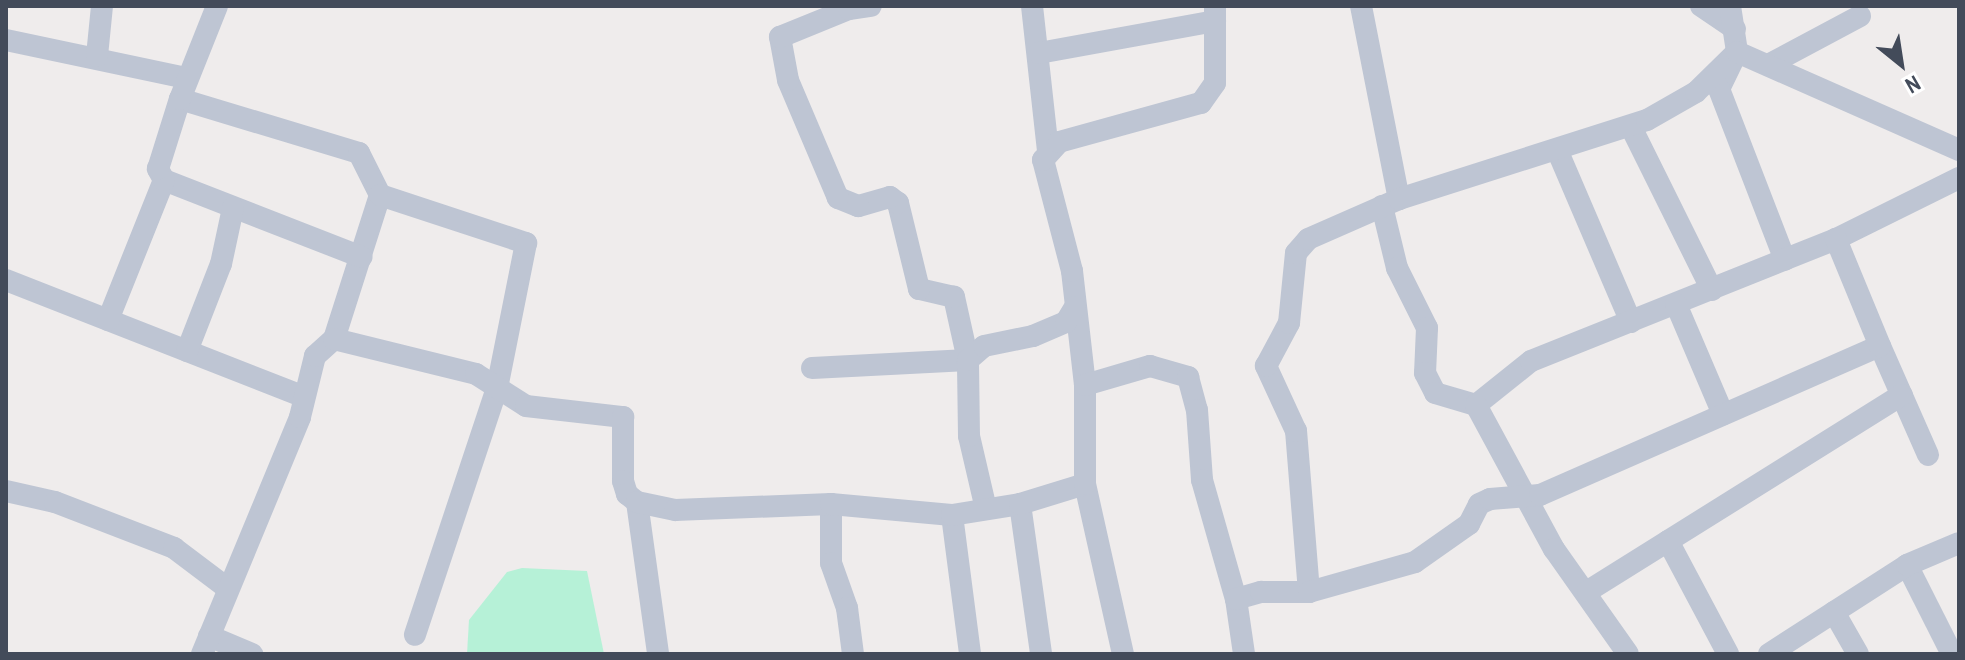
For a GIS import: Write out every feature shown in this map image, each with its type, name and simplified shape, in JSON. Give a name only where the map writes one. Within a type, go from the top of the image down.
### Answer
[{"type":"street","points":[[97,56],[102,6]]},
{"type":"street","points":[[217,6],[183,89],[158,169],[164,180],[362,257]]},
{"type":"street","points":[[871,6],[849,9],[780,37],[788,80],[838,198],[858,206],[890,197],[898,203],[919,289],[954,297],[968,360],[969,436],[986,509]]},
{"type":"street","points":[[1032,6],[1048,150],[1042,168],[1072,271],[1085,385],[1085,484],[1123,654]]},
{"type":"street","points":[[1361,6],[1391,203],[1397,268],[1427,328],[1425,373],[1435,393],[1476,405],[1554,549],[1588,591],[1628,654]]},
{"type":"street","points":[[1701,6],[1735,29]]},
{"type":"street","points":[[1730,6],[1737,52],[1719,89],[1785,260]]},
{"type":"street","points":[[1039,53],[1215,13],[1215,83],[1201,103],[1059,142],[1048,150]]},
{"type":"street","points":[[1770,64],[1860,16]]},
{"type":"street","points":[[6,40],[97,56],[347,147],[359,153],[380,195],[334,339],[315,356],[304,397],[206,645],[252,654]]},
{"type":"street","points":[[1309,592],[1296,431],[1266,366],[1289,323],[1296,253],[1308,239],[1391,203],[1631,127],[1696,92],[1737,52]]},
{"type":"street","points":[[1737,52],[1959,150]]},
{"type":"street","points":[[1631,127],[1712,290]]},
{"type":"street","points":[[1558,152],[1631,322]]},
{"type":"street","points":[[1476,405],[1531,361],[1836,239],[1876,215],[1959,178]]},
{"type":"street","points":[[108,320],[164,180]]},
{"type":"street","points":[[380,195],[526,243],[497,388],[415,635]]},
{"type":"street","points":[[187,351],[221,264],[233,208]]},
{"type":"street","points":[[1836,239],[1928,455]]},
{"type":"street","points":[[6,280],[304,397]]},
{"type":"street","points":[[1676,304],[1723,414]]},
{"type":"street","points":[[812,368],[968,360],[984,346],[1033,336],[1066,322],[1075,307]]},
{"type":"street","points":[[334,339],[476,374],[526,406],[623,417],[623,481],[637,502],[658,654]]},
{"type":"street","points":[[1236,599],[1261,592],[1309,592],[1415,562],[1469,524],[1479,504],[1540,495],[1880,346]]},
{"type":"street","points":[[1085,385],[1150,366],[1188,377],[1197,410],[1202,480],[1236,599],[1244,654]]},
{"type":"street","points":[[1588,591],[1902,395]]},
{"type":"street","points":[[637,502],[675,510],[831,504],[952,515],[1020,504],[1085,484]]},
{"type":"street","points":[[6,491],[55,502],[174,548],[227,588]]},
{"type":"street","points":[[831,504],[831,563],[847,608],[853,654]]},
{"type":"street","points":[[1020,504],[1041,654]]},
{"type":"street","points":[[952,515],[970,654]]},
{"type":"street","points":[[1668,541],[1728,654]]},
{"type":"street","points":[[1769,654],[1907,565],[1959,543]]},
{"type":"street","points":[[1907,565],[1952,654]]},
{"type":"street","points":[[1834,612],[1858,654]]},
{"type":"green space","points":[[522,568],[587,571],[604,654],[467,654],[469,620],[507,572]]}]
